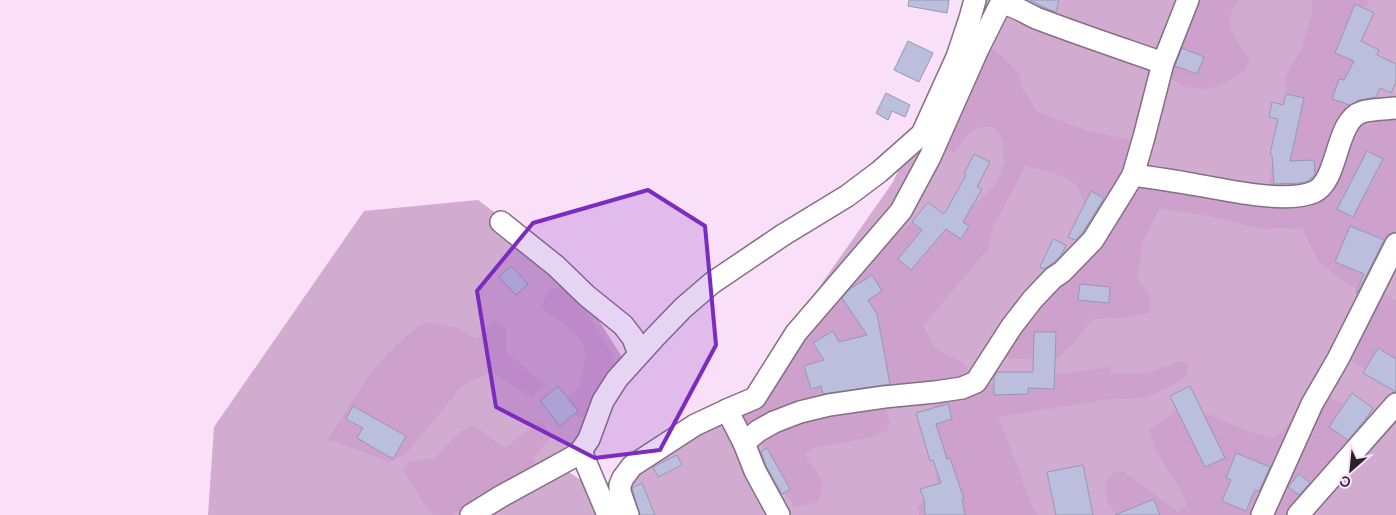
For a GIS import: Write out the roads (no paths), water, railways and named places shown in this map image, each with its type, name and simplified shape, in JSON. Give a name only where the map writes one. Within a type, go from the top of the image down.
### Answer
[{"type":"lane","points":[[892,221],[922,134],[956,58],[975,0]]},
{"type":"lane","points":[[744,443],[774,422],[800,412],[828,405],[962,388],[974,383],[1012,326],[1033,299],[1094,240],[1133,175],[1163,63],[1188,0]]},
{"type":"lane","points":[[628,515],[620,492],[620,485],[632,466],[696,425],[758,396],[796,333],[905,205],[930,157],[978,49],[1002,4],[1007,4],[1031,16],[1075,33],[1163,63]]},
{"type":"lane","points":[[1133,175],[1272,197],[1303,195],[1316,191],[1322,186],[1353,117],[1361,112],[1396,108]]},
{"type":"lane","points":[[471,515],[581,451],[589,439],[603,402],[617,379],[683,308],[712,283],[783,235],[847,196],[922,134]]},
{"type":"lane","points":[[501,222],[556,266],[587,296],[623,325],[633,338],[639,354]]},
{"type":"lane","points":[[1262,515],[1312,404],[1354,329],[1396,244]]},
{"type":"lane","points":[[1298,515],[1396,404]]},
{"type":"lane","points":[[727,410],[744,443],[755,471],[779,515]]},
{"type":"lane","points":[[581,451],[608,515]]}]
